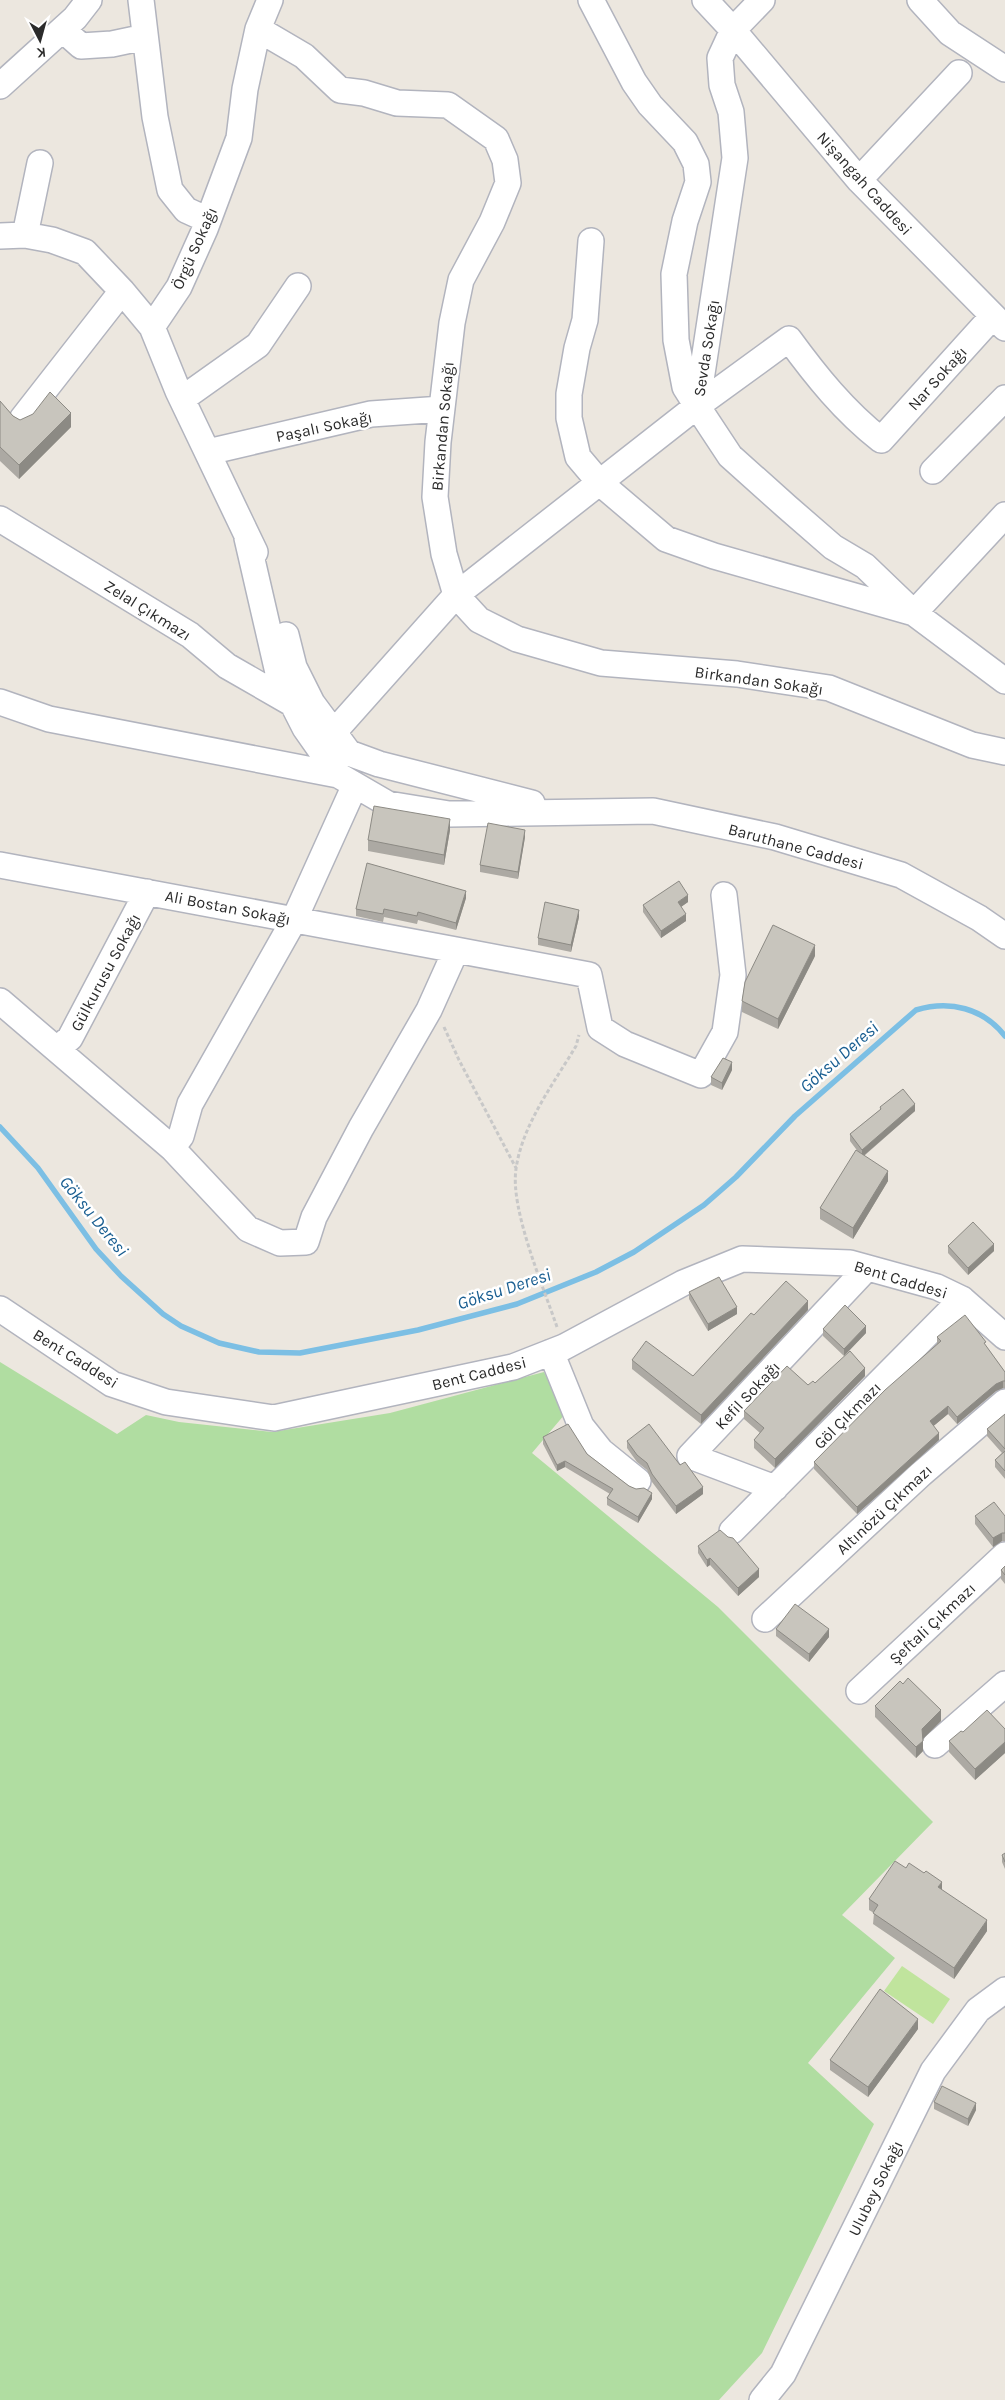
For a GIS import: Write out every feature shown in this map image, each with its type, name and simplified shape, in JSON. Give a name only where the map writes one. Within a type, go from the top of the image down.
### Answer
[{"type":"street","points":[[0,86],[63,30],[89,0]]},
{"type":"street","points":[[140,0],[155,117],[170,190],[186,210],[208,220]]},
{"type":"street","name":"Örgü Sokağı","points":[[152,327],[179,288],[208,220],[239,138],[245,89],[258,29],[270,0]]},
{"type":"street","points":[[334,732],[456,595],[697,406],[685,387],[676,340],[674,274],[685,221],[698,182],[696,164],[686,142],[650,105],[634,82],[590,0]]},
{"type":"street","name":"Nişangah Caddesi","points":[[705,0],[733,30],[859,180],[999,322]]},
{"type":"street","name":"Sevda Sokaḡı","points":[[762,0],[733,30],[720,58],[722,84],[730,112],[735,158],[697,406],[730,456],[834,547],[865,566],[914,613],[1005,681]]},
{"type":"street","points":[[920,0],[950,33],[1005,69]]},
{"type":"street","name":"Birkandan Sokağı","points":[[258,29],[304,56],[340,90],[364,93],[397,103],[448,105],[496,139],[505,160],[508,183],[492,222],[461,280],[452,323],[442,409],[435,497],[444,554],[456,595],[479,620],[517,639],[602,662],[737,674],[829,688],[972,745],[1005,752]]},
{"type":"street","points":[[63,30],[81,46],[112,44],[145,37]]},
{"type":"street","points":[[859,180],[959,73]]},
{"type":"street","points":[[40,163],[7,237],[52,240],[85,252],[122,291],[152,327],[182,399],[247,538],[275,588],[294,667],[312,702],[350,753],[379,764],[483,792],[571,812]]},
{"type":"street","points":[[591,241],[585,320],[577,348],[569,394],[569,418],[578,457],[600,483],[666,538],[714,556],[914,613],[1005,515]]},
{"type":"street","points":[[182,399],[258,344],[298,286]]},
{"type":"street","points":[[22,419],[122,291]]},
{"type":"street","name":"Nar Sokağı","points":[[697,406],[789,339],[819,379],[858,422],[881,440],[999,322]]},
{"type":"street","points":[[933,471],[1005,398]]},
{"type":"street","name":"Paşalı Sokağı","points":[[208,452],[371,414],[442,409]]},
{"type":"street","name":"Zelal Çıkmazı","points":[[0,518],[190,635],[227,666],[293,704]]},
{"type":"street","points":[[247,538],[279,677],[305,728],[346,780]]},
{"type":"street","points":[[0,702],[49,719],[346,780],[388,804],[449,814],[571,812]]},
{"type":"street","points":[[172,1148],[182,1136],[190,1104],[294,920],[346,780]]},
{"type":"street","name":"Baruthane Caddesi","points":[[571,812],[653,811],[775,837],[900,875],[979,918],[1005,936]]},
{"type":"street","name":"Ali Bostan Sokağı","points":[[0,865],[589,975],[600,1028],[625,1044],[701,1076],[725,1032],[733,975],[724,895]]},
{"type":"street","name":"Gülkurusu Sokağı","points":[[58,1048],[70,1038],[147,892]]},
{"type":"street","points":[[0,1001],[58,1048],[172,1148],[248,1229],[280,1243],[306,1242],[314,1217],[432,1001],[456,950]]},
{"type":"street","name":"Bent Caddesi","points":[[0,1309],[112,1384],[166,1402],[274,1418],[513,1367],[557,1350],[683,1283],[742,1260],[850,1263],[937,1287],[962,1299],[1005,1337]]},
{"type":"street","name":"Kefil Sokağı","points":[[775,1488],[690,1456],[867,1268]]},
{"type":"street","name":"Göl Çıkmazı","points":[[732,1531],[962,1299]]},
{"type":"street","points":[[557,1350],[581,1426],[601,1451],[638,1481]]},
{"type":"street","name":"Altınözü Çıkmazı","points":[[765,1619],[921,1474],[1005,1402]]},
{"type":"street","name":"Şeftali Çıkmazı","points":[[860,1691],[1005,1555]]},
{"type":"street","points":[[935,1745],[1005,1684]]},
{"type":"street","name":"Ulubey Sokağı","points":[[762,2400],[783,2374],[933,2071],[978,2010],[1005,1990]]},
{"type":"path","points":[[432,1001],[459,1060],[516,1169]]},
{"type":"path","points":[[557,1350],[516,1198],[516,1169],[525,1135],[576,1046],[581,1030]]},
{"type":"green space","points":[[0,1362],[117,1434],[146,1415],[179,1422],[272,1432],[390,1413],[544,1372],[565,1414],[532,1453],[718,1607],[933,1822],[842,1915],[895,1958],[808,2063],[874,2124],[762,2353],[719,2400],[0,2400]]},
{"type":"green space","points":[[902,1966],[950,1999],[933,2024],[884,1991]]},
{"type":"building","points":[[50,392],[71,413],[19,465],[0,447],[0,401],[13,416],[20,420],[33,414]]},
{"type":"building","points":[[374,806],[450,819],[444,855],[368,840]]},
{"type":"building","points":[[488,823],[525,830],[518,872],[480,865]]},
{"type":"building","points":[[367,863],[466,891],[456,923],[418,912],[417,916],[384,909],[383,914],[356,909]]},
{"type":"building","points":[[679,881],[688,895],[678,902],[686,914],[661,931],[643,905]]},
{"type":"building","points":[[545,902],[579,910],[571,945],[538,938]]},
{"type":"building","points":[[773,925],[815,945],[778,1019],[742,1001],[745,982]]},
{"type":"building","points":[[723,1058],[732,1062],[722,1083],[711,1077]]},
{"type":"building","points":[[903,1089],[915,1104],[862,1150],[850,1134]]},
{"type":"building","points":[[856,1150],[888,1171],[853,1228],[820,1208]]},
{"type":"building","points":[[973,1222],[994,1244],[968,1268],[948,1246]]},
{"type":"building","points":[[719,1277],[737,1307],[708,1324],[689,1292]]},
{"type":"building","points":[[786,1281],[808,1301],[701,1415],[632,1360],[646,1341],[693,1376],[751,1313],[754,1315]]},
{"type":"building","points":[[845,1305],[866,1326],[844,1349],[823,1329]]},
{"type":"building","points":[[965,1315],[986,1342],[984,1343],[1005,1372],[1005,1381],[996,1384],[957,1417],[948,1406],[930,1421],[939,1433],[857,1507],[814,1462],[885,1390],[941,1341],[937,1337]]},
{"type":"building","points":[[850,1351],[865,1368],[775,1459],[754,1440],[764,1428],[744,1411],[787,1366],[808,1385],[813,1381],[815,1383]]},
{"type":"building","points":[[1005,1414],[1005,1449],[987,1429]]},
{"type":"building","points":[[568,1424],[587,1454],[629,1486],[636,1489],[644,1488],[652,1493],[638,1517],[607,1498],[613,1489],[565,1461],[557,1465],[543,1437]]},
{"type":"building","points":[[649,1424],[680,1465],[685,1462],[703,1487],[676,1506],[652,1474],[647,1463],[637,1455],[627,1441]]},
{"type":"building","points":[[1005,1451],[1005,1471],[995,1460]]},
{"type":"building","points":[[994,1502],[1005,1516],[1005,1533],[993,1538],[975,1516]]},
{"type":"building","points":[[720,1530],[728,1537],[733,1538],[759,1569],[738,1588],[710,1558],[707,1560],[698,1546]]},
{"type":"building","points":[[1005,1566],[1005,1575],[1001,1570]]},
{"type":"building","points":[[795,1604],[829,1629],[809,1654],[776,1629]]},
{"type":"building","points":[[908,1678],[941,1710],[922,1729],[923,1741],[916,1747],[875,1706],[900,1681],[903,1684]]},
{"type":"building","points":[[987,1710],[1005,1729],[1005,1742],[975,1769],[949,1741],[961,1731],[963,1732]]},
{"type":"building","points":[[895,1861],[906,1868],[909,1863],[924,1873],[926,1871],[942,1882],[938,1887],[987,1920],[954,1968],[873,1913],[878,1905],[869,1899]]},
{"type":"building","points":[[880,1989],[918,2019],[868,2087],[830,2060]]},
{"type":"building","points":[[942,2086],[976,2103],[968,2119],[934,2102]]},
{"type":"waterway","name":"Göksu Deresi","points":[[0,1127],[38,1168],[96,1249],[121,1276],[163,1314],[181,1326],[219,1343],[259,1352],[300,1353],[418,1330],[517,1304],[596,1272],[634,1252],[704,1205],[736,1177],[795,1116],[916,1010],[941,1006],[965,1009],[987,1019],[1005,1036]]}]
